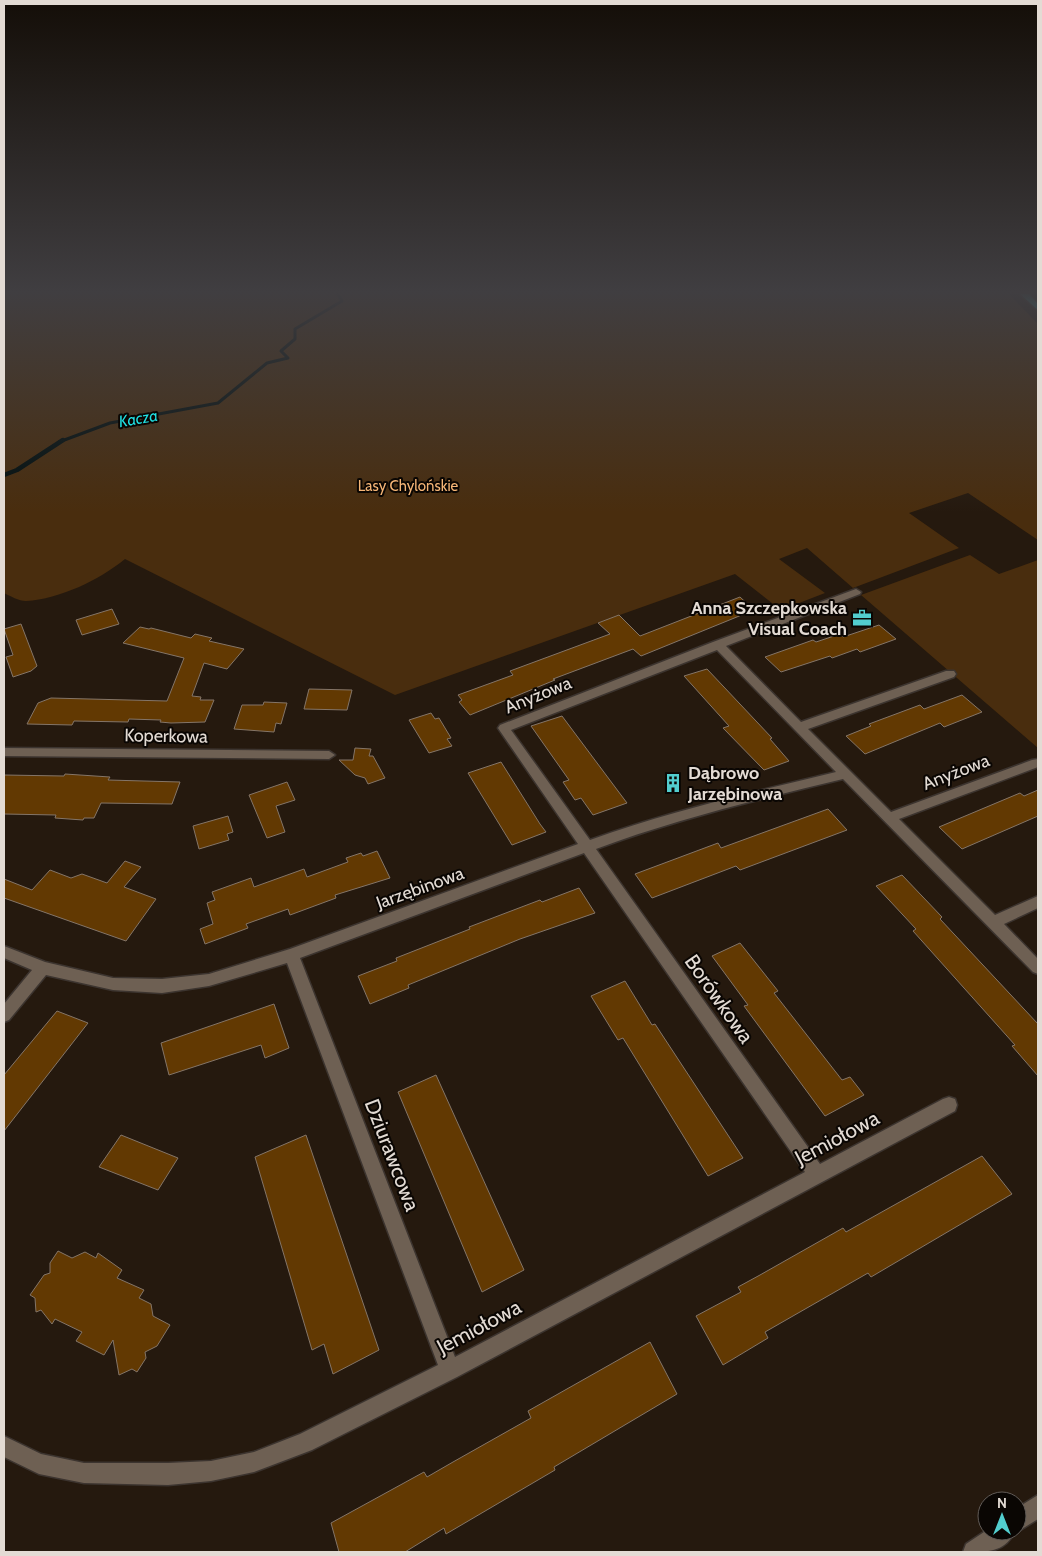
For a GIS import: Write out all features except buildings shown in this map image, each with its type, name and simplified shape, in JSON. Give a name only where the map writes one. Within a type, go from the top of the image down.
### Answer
[{"type":"street","name":"Anyżowa","points":[[585,846],[504,728],[717,644],[856,592]]},
{"type":"street","points":[[717,644],[1038,968]]},
{"type":"street","points":[[800,727],[950,674]]},
{"type":"street","name":"Koperkowa","points":[[4,752],[329,755]]},
{"type":"street","name":"Anyżowa","points":[[889,818],[1036,762]]},
{"type":"street","name":"Jarzębinowa","points":[[4,952],[43,968],[113,984],[162,986],[209,980],[292,955],[643,826],[713,806],[846,774]]},
{"type":"street","name":"Borówkowa","points":[[585,846],[818,1176]]},
{"type":"street","points":[[994,922],[1038,902]]},
{"type":"street","name":"Dziurawcowa","points":[[292,955],[450,1370]]},
{"type":"street","points":[[4,1015],[43,968]]},
{"type":"street","name":"Jemiołowa","points":[[4,1446],[39,1464],[84,1473],[127,1475],[211,1471],[254,1462],[305,1443],[450,1370],[949,1105]]},
{"type":"street","points":[[1027,1514],[1038,1506]]},
{"type":"street","points":[[974,1552],[990,1541]]},
{"type":"green space","name":"Lasy Chylońskie","points":[[4,367],[1038,367],[1038,540],[968,493],[909,513],[959,548],[853,588],[807,548],[779,559],[825,593],[781,610],[735,574],[395,695],[125,559],[91,581],[52,597],[26,601],[4,593]]},
{"type":"green space","points":[[970,555],[999,574],[1038,560],[1038,748],[861,595]]},
{"type":"waterway","name":"Kacza","points":[[61,441],[110,423],[218,403],[263,367]]},
{"type":"waterway","name":"Kacza","points":[[4,475],[17,470],[61,441]]},
{"type":"place","name":"Anna Szczepkowska Visual Coach","points":[[862,618]]},
{"type":"place","name":"Dąbrowo Jarzębinowa","points":[[673,783]]}]
